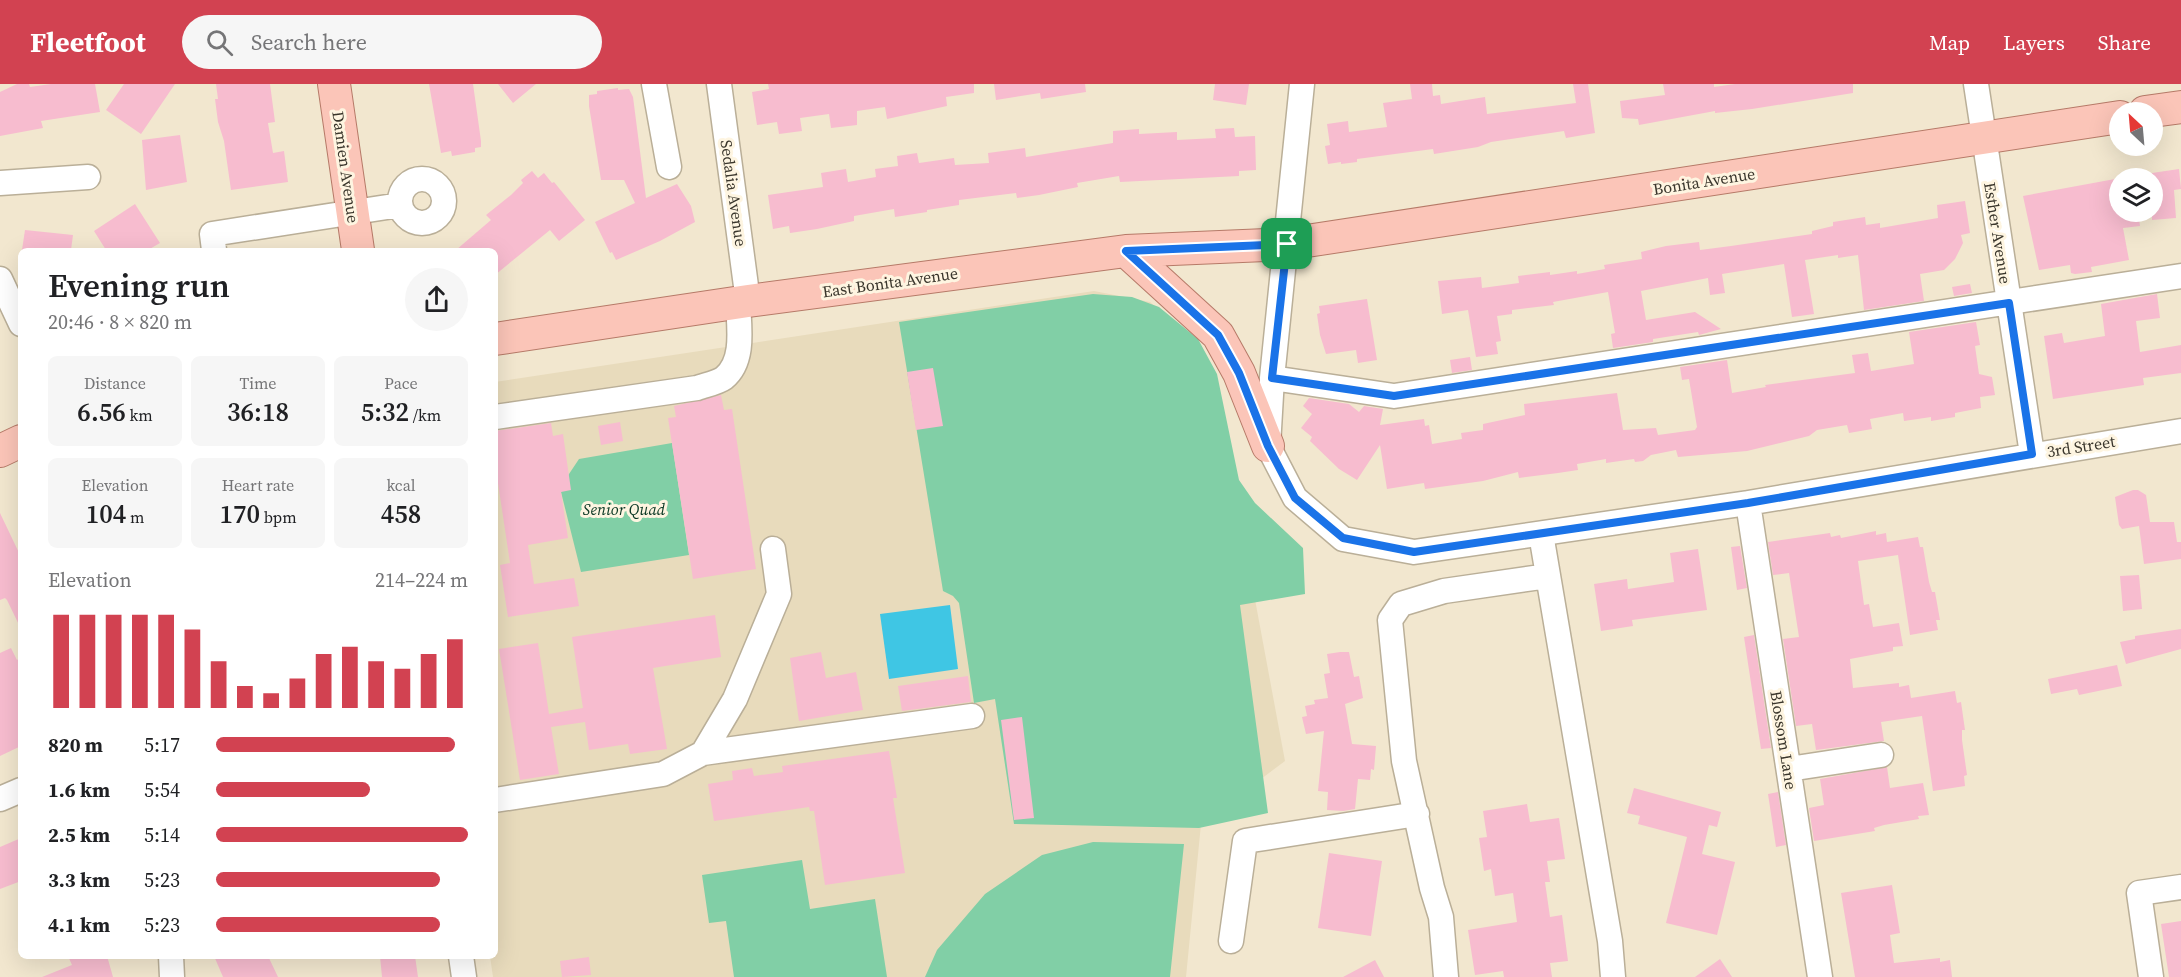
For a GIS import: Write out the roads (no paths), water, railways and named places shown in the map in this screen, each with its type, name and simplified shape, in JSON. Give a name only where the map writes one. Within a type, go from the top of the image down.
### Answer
[{"type":"main road","name":"Damien Avenue","points":[[334,84],[358,248]]},
{"type":"main road","points":[[2163,110],[2181,107]]},
{"type":"main road","name":"Bonita Avenue","points":[[1287,244],[2109,119]]},
{"type":"main road","name":"East Bonita Avenue","points":[[498,339],[743,302],[1126,251],[1287,244]]},
{"type":"main road","points":[[1126,251],[1218,335],[1239,373],[1268,446]]},
{"type":"main road","points":[[0,451],[18,442]]},
{"type":"street","points":[[654,84],[669,167]]},
{"type":"street","name":"Sedalia Avenue","points":[[498,417],[697,388],[723,379],[734,366],[740,341],[743,302],[719,84]]},
{"type":"street","name":"Esther Avenue","points":[[1976,84],[2032,454]]},
{"type":"street","points":[[1268,446],[1272,378],[1308,85]]},
{"type":"street","points":[[0,183],[88,177]]},
{"type":"street","points":[[214,248],[212,234],[400,205]]},
{"type":"street","points":[[1272,378],[1394,396],[2181,276]]},
{"type":"street","points":[[0,279],[18,318]]},
{"type":"street","name":"3rd Street","points":[[1268,446],[1295,498],[1343,538],[1414,552],[1748,503],[2181,431]]},
{"type":"street","name":"Blossom Lane","points":[[1748,503],[1820,977]]},
{"type":"street","points":[[1541,534],[1608,929],[1613,977]]},
{"type":"street","points":[[703,753],[735,699],[779,594],[773,549]]},
{"type":"street","points":[[1446,977],[1441,917],[1432,888],[1404,761],[1390,621],[1401,604],[1444,591],[1548,576]]},
{"type":"street","points":[[498,800],[663,774],[703,753],[972,716]]},
{"type":"street","points":[[1789,769],[1881,755]]},
{"type":"street","points":[[0,799],[18,791]]},
{"type":"street","points":[[1231,941],[1245,841],[1417,814]]},
{"type":"street","points":[[2151,977],[2139,893],[2181,887]]},
{"type":"street","points":[[171,959],[172,977]]},
{"type":"street","points":[[461,959],[464,977]]},
{"type":"water","points":[[950,605],[958,669],[889,679],[880,614]]},
{"type":"park label","name":"Senior Quad","points":[[624,509]]}]
